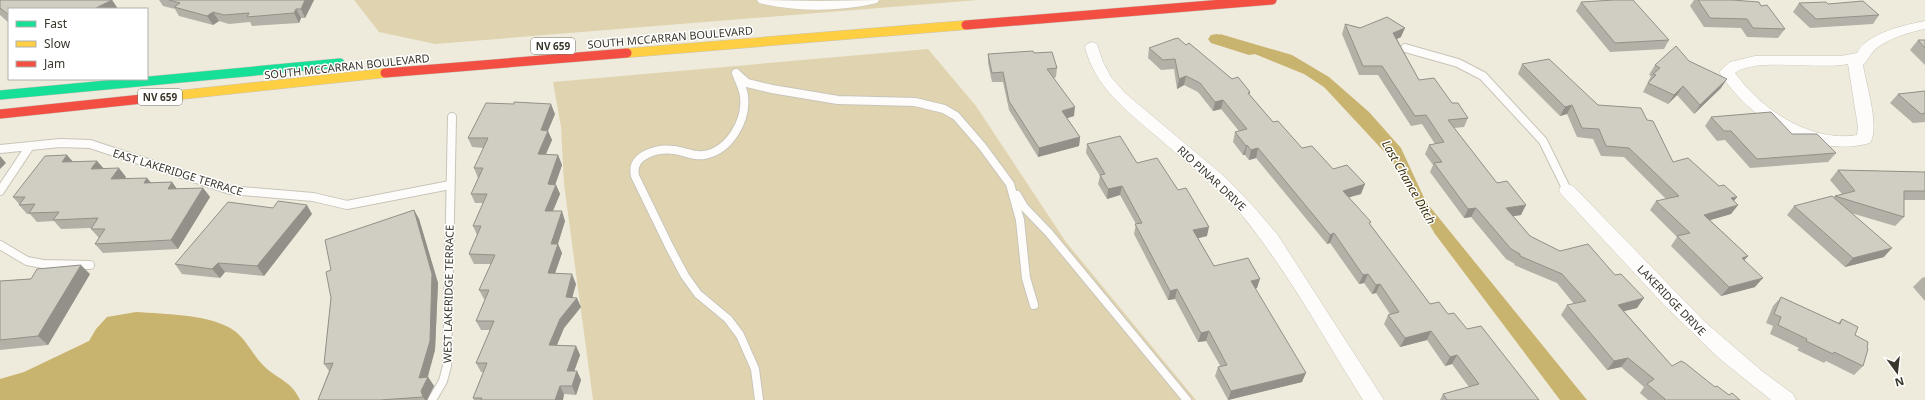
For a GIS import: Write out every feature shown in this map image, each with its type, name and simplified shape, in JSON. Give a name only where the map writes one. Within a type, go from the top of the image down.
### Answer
[{"type":"main road","name":"SOUTH MCCARRAN BOULEVARD","points":[[0,114],[385,73],[1272,0]]},
{"type":"main road","name":"SOUTH MCCARRAN BOULEVARD","points":[[0,95],[352,62]]},
{"type":"street","points":[[764,0],[805,5],[857,3],[872,0]]},
{"type":"street","points":[[1864,56],[1841,61],[1755,61],[1735,65],[1726,72],[1734,85],[1752,104],[1792,130],[1829,140],[1853,143],[1864,139],[1866,127],[1855,64],[1864,56],[1865,51],[1888,35],[1914,26],[1925,24]]},
{"type":"street","name":"RIO PINAR DRIVE","points":[[1092,47],[1096,62],[1105,79],[1120,97],[1219,181],[1246,209],[1271,239],[1374,400]]},
{"type":"street","name":"LAKERIDGE DRIVE","points":[[1567,190],[1691,320],[1724,352],[1786,400]]},
{"type":"lane","points":[[1404,48],[1458,63],[1483,76],[1543,141],[1567,190]]},
{"type":"lane","points":[[759,400],[756,378],[747,350],[739,332],[729,320],[695,290],[657,222],[635,176],[633,168],[635,163],[640,158],[649,154],[663,150],[672,150],[691,155],[704,155],[723,146],[732,138],[743,111],[744,99],[736,73],[747,83],[813,96],[838,100],[916,102],[944,109],[956,116],[966,126],[1010,184],[1024,208],[1049,233],[1186,400]]},
{"type":"lane","name":"WEST LAKERIDGE TERRACE","points":[[432,400],[443,381],[447,366],[452,117]]},
{"type":"lane","name":"EAST LAKERIDGE TERRACE","points":[[0,149],[74,142],[90,144],[230,190],[252,194],[310,196],[336,204],[347,205],[450,185]]},
{"type":"lane","points":[[0,191],[30,146]]},
{"type":"lane","points":[[1010,184],[1020,220],[1026,278],[1034,305]]},
{"type":"lane","points":[[0,244],[27,261],[43,264],[90,265]]},
{"type":"shaded area","points":[[354,0],[978,0],[435,44],[379,32]]},
{"type":"shaded area","points":[[928,49],[976,106],[1066,242],[1196,400],[593,400],[564,184],[561,127],[553,82]]},
{"type":"water","points":[[1220,34],[1292,55],[1329,77],[1369,112],[1401,148],[1426,202],[1587,400],[1560,400],[1435,234],[1391,159],[1324,87],[1304,74],[1225,42],[1218,37]]},
{"type":"water","points":[[136,312],[174,314],[202,318],[226,326],[240,336],[259,361],[268,370],[292,388],[300,400],[0,400],[0,379],[24,372],[89,341],[96,329],[107,317]]},
{"type":"building","points":[[0,0],[112,0],[96,8],[8,8],[8,14],[0,8]]},
{"type":"building","points":[[169,0],[305,0],[301,9],[296,9],[294,13],[247,17],[249,13],[224,15],[213,12],[207,16],[174,7],[180,3]]},
{"type":"building","points":[[1633,0],[1669,40],[1615,43],[1581,2]]},
{"type":"building","points":[[1698,0],[1759,2],[1761,6],[1767,5],[1785,29],[1753,28],[1747,19],[1710,18]]},
{"type":"building","points":[[1863,1],[1879,15],[1816,19],[1799,3],[1826,2],[1828,4]]},
{"type":"building","points":[[1387,17],[1405,28],[1393,33],[1419,80],[1434,78],[1452,103],[1458,103],[1468,118],[1448,120],[1497,183],[1507,181],[1526,205],[1506,208],[1530,236],[1560,251],[1588,244],[1615,275],[1621,274],[1644,298],[1618,305],[1672,366],[1681,361],[1685,363],[1715,387],[1717,386],[1729,395],[1732,393],[1740,400],[1664,400],[1665,399],[1647,384],[1654,379],[1628,358],[1614,361],[1567,305],[1586,301],[1562,274],[1520,256],[1520,254],[1511,249],[1476,208],[1468,209],[1434,163],[1442,162],[1429,145],[1444,142],[1426,115],[1415,116],[1382,66],[1363,66],[1345,24],[1360,28]]},
{"type":"building","points":[[1178,38],[1186,45],[1189,43],[1232,79],[1238,77],[1250,92],[1248,93],[1273,122],[1278,121],[1302,148],[1312,146],[1333,169],[1347,165],[1365,184],[1343,191],[1371,222],[1369,223],[1430,304],[1439,302],[1448,314],[1454,313],[1467,329],[1481,326],[1539,400],[1447,400],[1443,394],[1479,384],[1457,355],[1450,357],[1431,331],[1405,338],[1388,315],[1399,312],[1380,284],[1376,285],[1368,274],[1363,275],[1334,233],[1330,235],[1258,148],[1251,150],[1247,145],[1246,146],[1235,132],[1247,129],[1223,100],[1215,102],[1200,83],[1186,76],[1179,79],[1175,59],[1163,60],[1149,48]]},
{"type":"building","points":[[1918,40],[1925,40],[1925,48]]},
{"type":"building","points":[[1676,46],[1689,61],[1727,79],[1700,105],[1683,86],[1674,95],[1648,83],[1656,75],[1653,74],[1660,68],[1655,65]]},
{"type":"building","points":[[1033,51],[1034,53],[1052,52],[1057,68],[1047,69],[1075,107],[1062,111],[1080,137],[1039,148],[1009,101],[1003,72],[992,73],[988,54]]},
{"type":"building","points":[[1549,59],[1598,105],[1641,108],[1647,120],[1653,121],[1673,162],[1688,158],[1719,186],[1724,185],[1737,197],[1731,198],[1738,205],[1704,215],[1748,256],[1742,258],[1763,278],[1729,287],[1677,236],[1690,233],[1656,201],[1679,196],[1629,148],[1606,146],[1599,129],[1582,128],[1572,105],[1565,107],[1522,64]]},
{"type":"building","points":[[1925,91],[1925,113],[1921,114],[1898,94]]},
{"type":"building","points":[[514,102],[551,104],[541,130],[548,131],[538,154],[558,155],[548,184],[556,185],[545,211],[562,211],[551,244],[558,244],[548,273],[572,274],[566,297],[577,298],[560,319],[549,345],[576,346],[567,371],[577,371],[572,386],[560,386],[555,400],[481,400],[482,398],[473,398],[487,363],[476,363],[494,321],[476,321],[489,290],[479,290],[495,255],[469,254],[481,226],[473,226],[487,194],[471,194],[483,168],[474,168],[488,138],[468,138],[486,103],[514,104]]},
{"type":"building","points":[[1771,112],[1792,134],[1817,134],[1836,153],[1757,159],[1731,131],[1724,131],[1711,117]]},
{"type":"building","points":[[1120,136],[1137,163],[1157,158],[1178,190],[1186,188],[1209,227],[1193,230],[1214,266],[1248,258],[1260,279],[1251,281],[1306,373],[1231,391],[1218,367],[1227,365],[1209,331],[1201,333],[1177,289],[1170,291],[1135,224],[1142,223],[1122,186],[1108,189],[1100,175],[1105,174],[1087,144]]},
{"type":"building","points":[[67,155],[62,162],[97,161],[91,169],[119,168],[111,179],[147,178],[144,183],[172,182],[168,189],[203,188],[171,240],[95,244],[105,229],[91,229],[98,218],[53,220],[59,212],[29,213],[35,204],[19,205],[25,197],[13,197],[45,156]]},
{"type":"building","points":[[1838,170],[1925,172],[1925,191],[1904,191],[1904,217],[1835,196],[1855,191]]},
{"type":"building","points":[[1832,196],[1892,248],[1853,258],[1794,206]]},
{"type":"building","points":[[278,201],[307,205],[257,266],[218,263],[212,269],[175,264],[228,202],[273,208]]},
{"type":"building","points":[[414,210],[432,274],[430,341],[419,378],[428,377],[421,391],[423,397],[380,400],[318,400],[333,363],[324,364],[331,298],[326,272],[331,270],[325,240]]},
{"type":"building","points":[[81,265],[38,336],[0,340],[0,281],[31,279],[37,269]]},
{"type":"building","points":[[1781,297],[1840,324],[1842,319],[1858,327],[1855,335],[1868,342],[1868,349],[1863,366],[1806,341],[1807,339],[1778,325],[1781,317],[1774,314]]},
{"type":"waterway","name":"Last Chance Ditch","points":[[1217,39],[1249,50]]},
{"type":"traffic: fast","points":[[0,95],[340,63]]},
{"type":"traffic: slow","points":[[627,53],[966,25]]},
{"type":"traffic: slow","points":[[161,97],[385,73]]},
{"type":"traffic: jam","points":[[966,25],[1272,0]]},
{"type":"traffic: jam","points":[[385,73],[627,53]]},
{"type":"traffic: jam","points":[[0,114],[161,97]]}]
